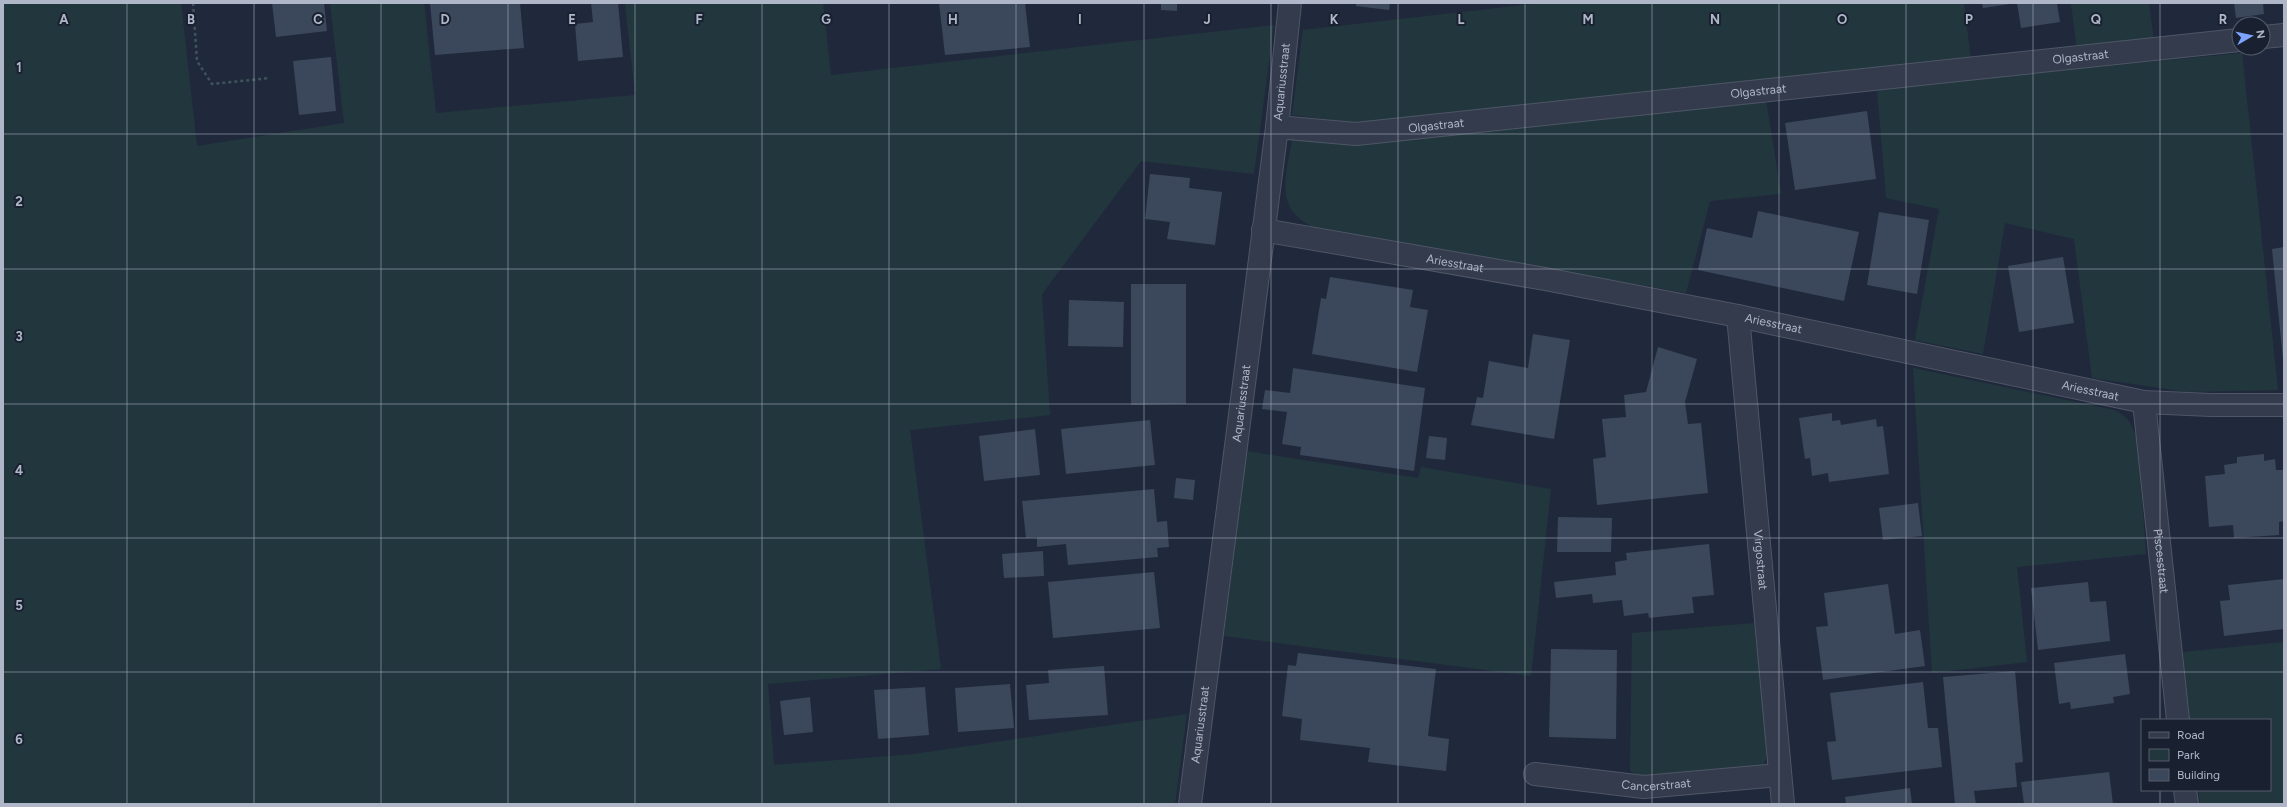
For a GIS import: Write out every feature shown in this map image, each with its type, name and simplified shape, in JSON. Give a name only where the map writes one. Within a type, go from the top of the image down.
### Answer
[{"type":"street","name":"Aquariusstraat","points":[[1190,804],[1277,127],[1290,3]]},
{"type":"street","points":[[2271,36],[2284,35]]},
{"type":"street","name":"Olgastraat","points":[[1277,127],[1356,134],[2231,41]]},
{"type":"street","name":"Ariesstraat","points":[[1264,230],[1545,279],[1738,316],[2144,402],[2211,406],[2284,405]]},
{"type":"street","name":"Virgostraat","points":[[1738,316],[1779,775],[1783,804]]},
{"type":"street","name":"Piscesstraat","points":[[2144,402],[2178,719]]},
{"type":"street","name":"Cancerstraat","points":[[1534,774],[1644,787],[1779,775]]},
{"type":"street","points":[[2185,791],[2187,804]]},
{"type":"path","points":[[193,3],[197,61],[212,84],[270,78]]},
{"type":"green space","points":[[3,3],[181,3],[197,146],[344,123],[330,3],[424,3],[436,113],[635,95],[625,3],[823,3],[831,75],[1274,25],[1254,174],[1141,161],[1042,294],[1050,415],[910,430],[941,669],[768,684],[774,765],[914,754],[1187,714],[1175,804],[3,804]]},
{"type":"green space","points":[[1542,3],[1964,3],[1971,61],[1358,123],[1292,115],[1303,30]]},
{"type":"green space","points":[[2071,3],[2149,3],[2154,42],[2077,51]]},
{"type":"green space","points":[[2231,54],[2231,56],[2242,56],[2278,390],[2187,392],[2092,378],[2074,239],[2005,223],[1983,354],[1915,340],[1939,209],[1886,198],[1877,88]]},
{"type":"green space","points":[[1766,100],[1781,194],[1710,201],[1686,293],[1311,226],[1299,218],[1291,209],[1285,189],[1292,140],[1359,142]]},
{"type":"green space","points":[[1913,368],[2114,410],[2124,416],[2133,428],[2138,444],[2146,554],[2017,567],[2027,662],[1932,673]]},
{"type":"green space","points":[[1247,451],[1418,478],[1421,467],[1551,489],[1531,676],[1224,636]]},
{"type":"green space","points":[[1754,623],[1768,753],[1763,766],[1648,782],[1630,771],[1632,633]]},
{"type":"green space","points":[[2284,642],[2284,804],[2200,804],[2198,791],[2271,791],[2271,719],[2190,719],[2183,652]]},
{"type":"building","points":[[272,3],[324,3],[327,31],[276,37]]},
{"type":"building","points":[[430,3],[520,3],[524,48],[435,55]]},
{"type":"building","points":[[591,3],[618,3],[623,57],[578,61],[575,24],[593,22]]},
{"type":"building","points":[[939,3],[1025,3],[1030,47],[945,55]]},
{"type":"building","points":[[1161,3],[1177,3],[1177,11],[1161,10]]},
{"type":"building","points":[[1356,3],[1390,3],[1389,10],[1356,6]]},
{"type":"building","points":[[1982,3],[2010,3],[2010,4],[1983,8]]},
{"type":"building","points":[[2017,3],[2060,3],[2057,4],[2060,22],[2021,28]]},
{"type":"building","points":[[2234,3],[2263,3],[2264,14],[2236,16]]},
{"type":"building","points":[[331,57],[336,111],[299,115],[293,61]]},
{"type":"building","points":[[1867,111],[1876,179],[1795,190],[1785,123]]},
{"type":"building","points":[[1150,174],[1190,178],[1189,188],[1222,192],[1215,245],[1167,239],[1170,222],[1145,219]]},
{"type":"building","points":[[1758,211],[1859,232],[1844,301],[1698,270],[1707,228],[1752,238]]},
{"type":"building","points":[[1879,212],[1929,220],[1917,294],[1867,285]]},
{"type":"building","points":[[2284,247],[2284,360],[2283,360],[2272,249]]},
{"type":"building","points":[[2063,257],[2074,323],[2019,332],[2008,266]]},
{"type":"building","points":[[1330,277],[1413,290],[1410,307],[1428,310],[1417,372],[1312,354],[1321,298],[1326,299]]},
{"type":"building","points":[[1131,284],[1186,284],[1186,404],[1131,405]]},
{"type":"building","points":[[1069,300],[1124,302],[1123,347],[1068,346]]},
{"type":"building","points":[[1533,334],[1570,340],[1554,439],[1471,425],[1477,397],[1483,398],[1489,361],[1528,368]]},
{"type":"building","points":[[1658,347],[1697,359],[1685,402],[1688,424],[1701,423],[1708,493],[1597,505],[1593,459],[1606,457],[1602,419],[1626,417],[1624,395],[1646,392]]},
{"type":"building","points":[[1293,368],[1425,388],[1414,471],[1300,455],[1301,447],[1282,444],[1287,412],[1262,409],[1265,390],[1290,393]]},
{"type":"building","points":[[1832,413],[1832,421],[1840,420],[1841,425],[1876,419],[1877,427],[1883,426],[1889,474],[1829,482],[1828,473],[1812,476],[1810,458],[1805,459],[1799,418]]},
{"type":"building","points":[[1150,420],[1155,465],[1066,474],[1061,429]]},
{"type":"building","points":[[1035,429],[1040,475],[984,481],[979,436]]},
{"type":"building","points":[[1429,436],[1447,438],[1445,460],[1426,458]]},
{"type":"building","points":[[2264,454],[2264,461],[2275,459],[2276,470],[2284,470],[2284,521],[2279,522],[2279,535],[2234,538],[2233,525],[2209,527],[2205,476],[2225,474],[2224,465],[2237,463],[2237,457]]},
{"type":"building","points":[[1176,478],[1195,480],[1193,500],[1174,498]]},
{"type":"building","points":[[1154,489],[1157,522],[1167,521],[1169,547],[1157,548],[1158,557],[1068,565],[1066,544],[1037,547],[1037,537],[1026,538],[1022,501]]},
{"type":"building","points":[[1918,503],[1922,536],[1883,540],[1879,508]]},
{"type":"building","points":[[1558,517],[1612,518],[1611,552],[1557,552]]},
{"type":"building","points":[[1709,544],[1714,595],[1692,597],[1694,613],[1649,618],[1648,613],[1624,616],[1622,600],[1593,603],[1592,594],[1556,598],[1554,582],[1616,575],[1615,562],[1627,560],[1626,553]]},
{"type":"building","points":[[1043,551],[1044,576],[1004,578],[1002,554]]},
{"type":"building","points":[[1154,572],[1160,628],[1053,638],[1048,582]]},
{"type":"building","points":[[2284,579],[2284,629],[2224,636],[2220,601],[2230,600],[2228,585]]},
{"type":"building","points":[[2088,582],[2090,602],[2106,601],[2110,641],[2038,650],[2031,588]]},
{"type":"building","points":[[1888,584],[1895,634],[1920,630],[1925,666],[1823,680],[1816,627],[1828,626],[1824,593]]},
{"type":"building","points":[[1551,649],[1617,650],[1616,739],[1549,737]]},
{"type":"building","points":[[1298,653],[1436,669],[1428,736],[1449,739],[1446,771],[1368,762],[1370,748],[1300,740],[1302,719],[1282,716],[1288,665],[1296,666]]},
{"type":"building","points":[[2125,654],[2130,694],[2113,697],[2114,703],[2071,709],[2070,702],[2059,704],[2054,663]]},
{"type":"building","points":[[1104,666],[1108,715],[1029,720],[1026,685],[1049,683],[1048,670]]},
{"type":"building","points":[[2015,671],[2023,762],[2015,763],[2017,787],[1974,791],[1976,804],[1955,804],[1943,677]]},
{"type":"building","points":[[1923,682],[1928,728],[1938,728],[1942,767],[1832,780],[1827,742],[1836,741],[1830,693]]},
{"type":"building","points":[[1010,684],[1014,728],[958,732],[955,688]]},
{"type":"building","points":[[925,687],[929,735],[878,739],[874,690]]},
{"type":"building","points":[[810,697],[813,732],[784,735],[780,701]]},
{"type":"building","points":[[2109,772],[2113,804],[2024,804],[2021,782]]},
{"type":"building","points":[[1910,788],[1912,804],[1846,804],[1845,797]]}]
